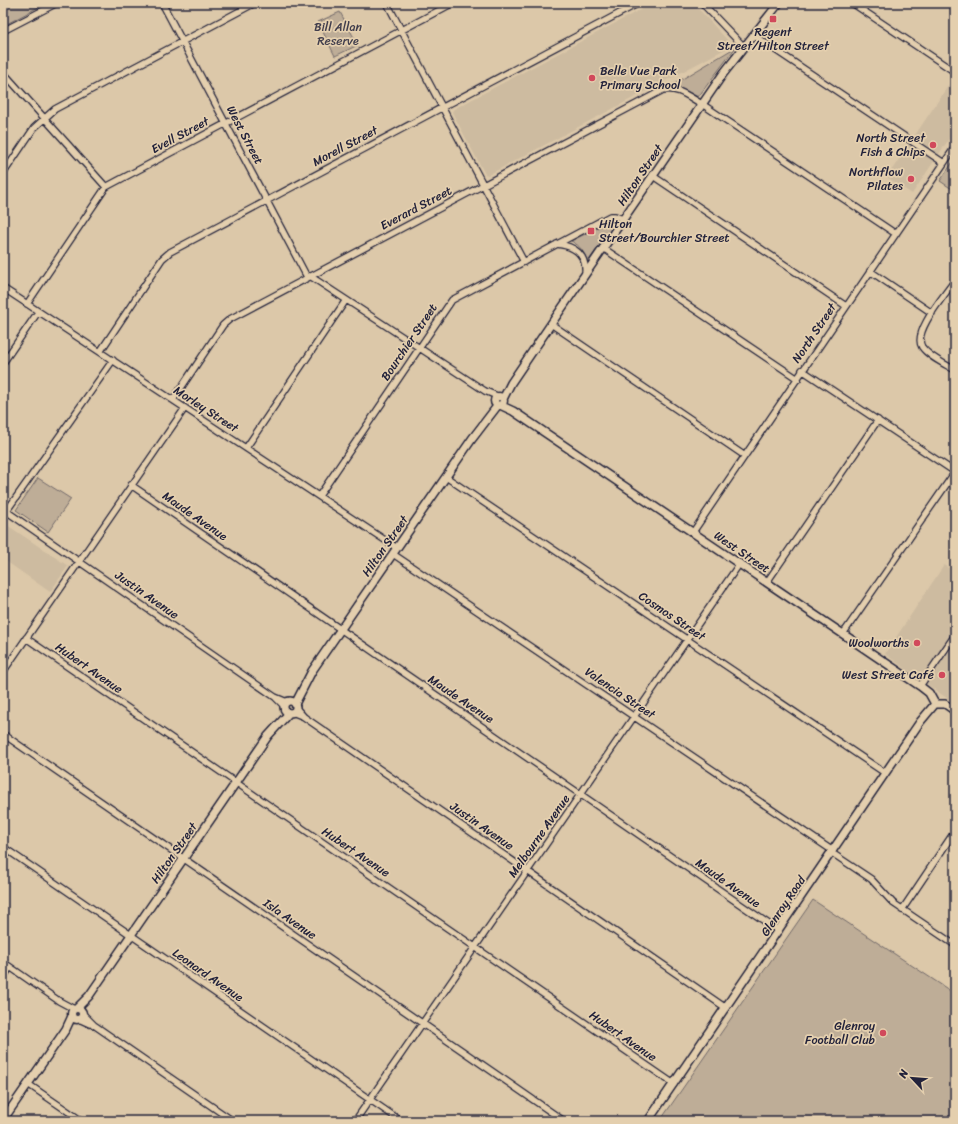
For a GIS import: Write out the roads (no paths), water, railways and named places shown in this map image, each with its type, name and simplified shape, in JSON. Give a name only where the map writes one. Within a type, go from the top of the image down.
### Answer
[{"type":"street","points":[[3,31],[57,3]]},
{"type":"street","name":"West Street","points":[[162,3],[309,277],[485,391],[740,563],[920,686],[929,693],[935,704]]},
{"type":"street","points":[[3,174],[34,128],[44,117],[55,109],[254,3]]},
{"type":"street","points":[[387,3],[524,262]]},
{"type":"street","name":"Evell Street","points":[[27,304],[106,187],[453,3]]},
{"type":"street","name":"Morell Street","points":[[100,352],[166,254],[639,3]]},
{"type":"street","points":[[702,3],[744,47]]},
{"type":"street","name":"Hilton Street","points":[[3,1120],[236,782],[290,707],[341,630],[702,104],[779,3]]},
{"type":"street","points":[[852,3],[955,72]]},
{"type":"street","points":[[753,36],[944,163]]},
{"type":"street","points":[[3,72],[106,187]]},
{"type":"street","name":"Everard Street","points":[[173,400],[226,321],[663,90],[670,89],[678,91],[702,104],[896,234]]},
{"type":"street","name":"North Street","points":[[693,532],[955,147]]},
{"type":"street","points":[[653,176],[846,306]]},
{"type":"street","name":"Bourchier Street","points":[[319,496],[452,300],[610,216],[623,219]]},
{"type":"street","points":[[557,244],[569,246],[578,251],[585,264],[584,275]]},
{"type":"street","points":[[603,248],[798,379]]},
{"type":"street","points":[[870,271],[932,313]]},
{"type":"street","points":[[955,280],[932,313],[920,334],[921,346],[955,370]]},
{"type":"street","name":"Morley Street","points":[[3,288],[319,496],[395,551]]},
{"type":"street","points":[[246,448],[346,300]]},
{"type":"street","points":[[3,363],[38,312]]},
{"type":"street","points":[[551,324],[745,456]]},
{"type":"street","points":[[5,511],[113,360]]},
{"type":"street","points":[[802,370],[955,472],[843,634]]},
{"type":"street","points":[[3,672],[185,408]]},
{"type":"street","points":[[767,582],[878,420]]},
{"type":"street","name":"Cosmos Street","points":[[446,477],[885,773]]},
{"type":"street","name":"Maude Avenue","points":[[131,486],[779,931]]},
{"type":"street","name":"Justin Avenue","points":[[5,511],[726,1008]]},
{"type":"street","name":"Valencia Street","points":[[395,551],[833,852],[871,879],[893,903],[902,910],[955,945]]},
{"type":"street","name":"Melbourne Avenue","points":[[355,1121],[740,563]]},
{"type":"street","points":[[920,686],[955,635]]},
{"type":"street","name":"Hubert Avenue","points":[[26,638],[674,1084]]},
{"type":"street","points":[[935,704],[945,704],[955,711]]},
{"type":"street","name":"Glenroy Road","points":[[648,1121],[833,852],[928,710],[935,704]]},
{"type":"street","name":"Isla Avenue","points":[[3,734],[564,1121]]},
{"type":"street","points":[[902,910],[955,831]]},
{"type":"street","name":"Leonard Avenue","points":[[3,847],[401,1121]]},
{"type":"street","points":[[3,962],[233,1121]]},
{"type":"street","points":[[3,978],[10,967]]},
{"type":"street","points":[[28,1084],[82,1121]]},
{"type":"place","name":"Regent Street/Hilton Street","points":[[773,19]]},
{"type":"place","name":"Belle Vue Park Primary School","points":[[592,78]]},
{"type":"place","name":"North Street Fish & Chips","points":[[933,145]]},
{"type":"place","name":"Northflow Pilates","points":[[911,179]]},
{"type":"place","name":"Hilton Street/Bourchier Street","points":[[591,231]]},
{"type":"place","name":"Woolworths","points":[[917,643]]},
{"type":"place","name":"West Street Café","points":[[942,675]]},
{"type":"place","name":"Glenroy Football Club","points":[[883,1033]]},
{"type":"park label","name":"Bill Allan Reserve","points":[[338,34]]}]
